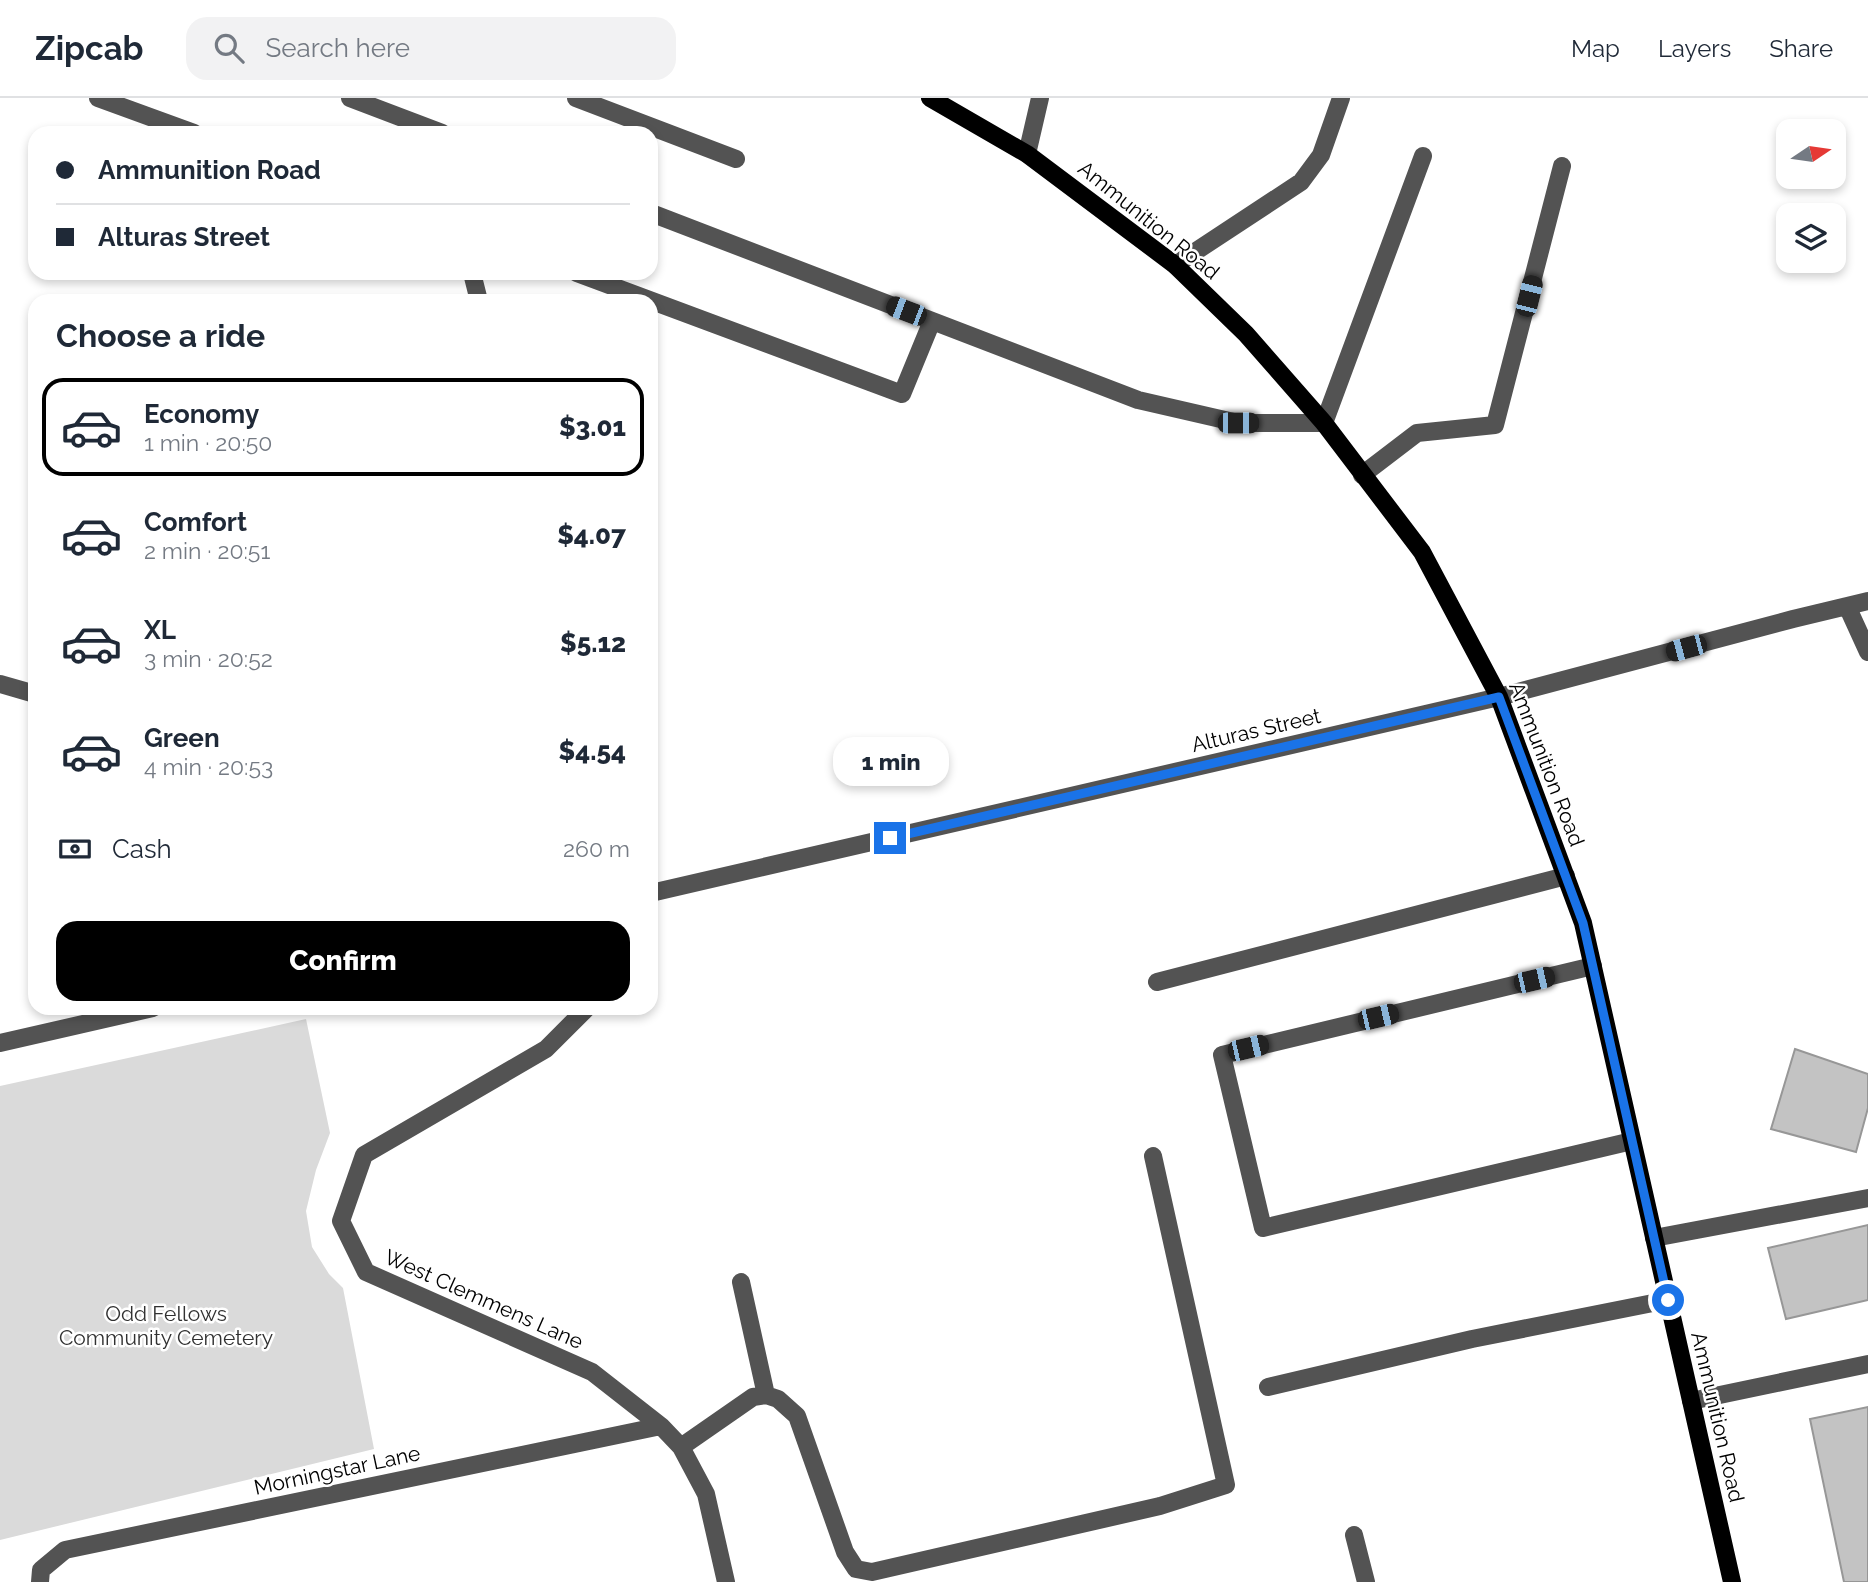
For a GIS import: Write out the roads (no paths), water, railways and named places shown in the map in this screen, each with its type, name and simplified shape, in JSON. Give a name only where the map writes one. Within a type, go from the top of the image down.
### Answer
[{"type":"main road","name":"Ammunition Road","points":[[930,98],[1027,154],[1175,265],[1246,334],[1324,423],[1422,552],[1499,697],[1583,923],[1732,1582]]},
{"type":"street","points":[[98,98],[175,126]]},
{"type":"street","points":[[350,98],[424,126]]},
{"type":"street","points":[[576,98],[649,126]]},
{"type":"street","points":[[1027,154],[1040,98]]},
{"type":"street","points":[[1175,265],[1301,182],[1321,155],[1341,98]]},
{"type":"street","points":[[658,129],[736,159]]},
{"type":"street","points":[[658,216],[1138,400],[1238,423],[1324,423],[1423,156]]},
{"type":"street","points":[[1362,475],[1417,433],[1495,425],[1562,166]]},
{"type":"street","points":[[596,280],[633,294]]},
{"type":"street","points":[[658,303],[902,394],[932,321]]},
{"type":"street","name":"Alturas Street","points":[[658,891],[1499,697],[1868,601]]},
{"type":"street","points":[[1847,606],[1868,652]]},
{"type":"street","points":[[0,684],[28,692]]},
{"type":"street","points":[[1157,982],[1566,876]]},
{"type":"street","points":[[1593,966],[1222,1055],[1263,1228],[1632,1141]]},
{"type":"street","points":[[0,1043],[122,1015]]},
{"type":"street","name":"West Clemmens Lane","points":[[580,1015],[547,1049],[364,1155],[341,1221],[366,1272],[592,1372],[661,1426],[681,1447],[706,1494],[726,1582]]},
{"type":"street","points":[[681,1447],[753,1397],[766,1395],[778,1399],[797,1416],[845,1552],[856,1569],[872,1572],[1160,1506],[1226,1485],[1153,1156]]},
{"type":"street","points":[[1654,1238],[1868,1198]]},
{"type":"street","points":[[741,1282],[766,1395]]},
{"type":"street","points":[[1268,1387],[1472,1339],[1668,1300]]},
{"type":"street","points":[[1690,1401],[1868,1364]]},
{"type":"street","name":"Morningstar Lane","points":[[40,1582],[41,1570],[65,1550],[661,1426]]},
{"type":"street","points":[[1353,1535],[1366,1582]]},
{"type":"park label","name":"Odd Fellows Community Cemetery","points":[[166,1325]]}]
